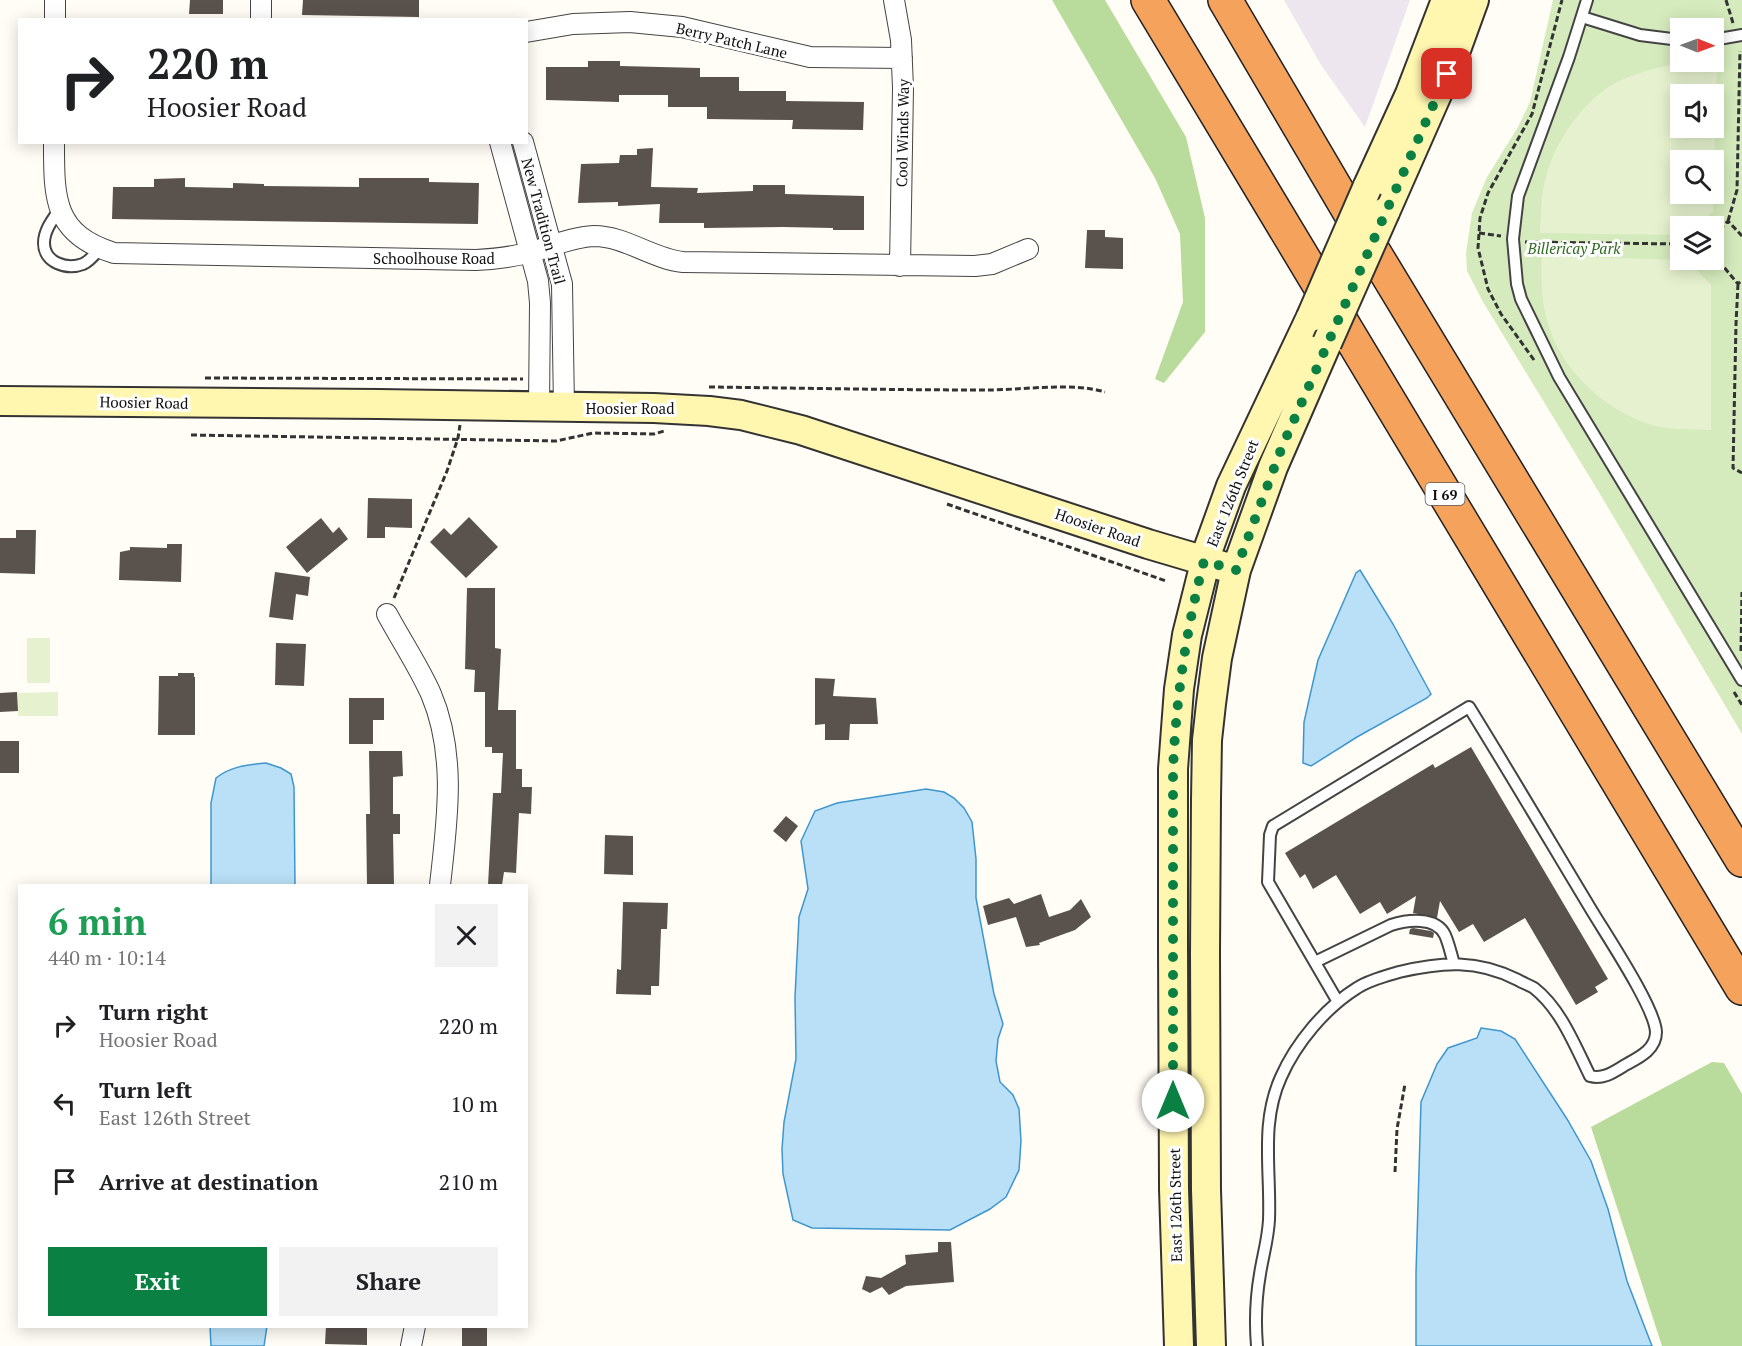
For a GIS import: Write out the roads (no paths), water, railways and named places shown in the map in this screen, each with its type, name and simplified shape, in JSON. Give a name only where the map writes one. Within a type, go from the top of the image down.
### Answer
[{"type":"highway","name":"I 69","points":[[1148,0],[1742,988]]},
{"type":"highway","points":[[1225,0],[1352,216],[1742,860]]},
{"type":"main road","name":"East 126th Street","points":[[1179,1346],[1174,1189],[1173,770],[1184,654],[1204,561],[1231,486],[1311,317],[1410,94],[1446,0]]},
{"type":"main road","name":"East 126th Street","points":[[1211,1346],[1206,1190],[1207,740],[1217,658],[1236,570],[1273,467],[1453,58],[1474,0]]},
{"type":"main road","name":"Hoosier Road","points":[[0,400],[685,409],[730,414],[774,422],[850,445],[1236,570]]},
{"type":"street","points":[[55,0],[55,18]]},
{"type":"street","points":[[261,0],[261,18]]},
{"type":"street","name":"Cool Winds Way","points":[[894,0],[902,58],[903,92],[900,266]]},
{"type":"street","name":"Berry Patch Lane","points":[[528,32],[573,24],[630,22],[682,27],[810,57],[902,58]]},
{"type":"street","name":"Schoolhouse Road","points":[[54,144],[54,173],[60,209],[70,228],[78,236],[100,248],[114,252],[476,260],[531,252],[584,237],[605,237],[659,257],[683,262],[975,266],[992,264],[1028,249]]},
{"type":"street","name":"New Tradition Trail","points":[[501,144],[537,277],[551,407]]},
{"type":"street","name":"New Tradition Trail","points":[[525,144],[560,272],[564,302],[551,407]]},
{"type":"street","points":[[387,614],[431,694],[446,753],[448,802],[440,884]]},
{"type":"street","points":[[411,1346],[415,1328]]},
{"type":"lane","points":[[1587,0],[1518,196],[1513,239],[1514,264],[1521,299],[1559,377],[1742,680]]},
{"type":"lane","points":[[1582,17],[1640,35],[1670,39]]},
{"type":"lane","points":[[1724,38],[1742,35]]},
{"type":"lane","points":[[60,209],[48,229],[44,243],[53,261],[66,266],[82,264],[100,248]]},
{"type":"lane","points":[[1257,1346],[1256,1299],[1269,1218],[1267,1140],[1271,1107],[1280,1078],[1295,1050],[1338,1002],[1358,987],[1384,976],[1420,968],[1472,964],[1505,973],[1533,988],[1549,1004],[1568,1031],[1590,1076],[1605,1077],[1640,1057],[1652,1047],[1655,1041],[1656,1030],[1652,1016],[1624,964],[1469,707],[1273,826],[1270,835],[1268,882],[1338,1002]]},
{"type":"lane","points":[[1315,962],[1391,925],[1404,921],[1428,921],[1444,932],[1454,964]]},
{"type":"water","points":[[1360,570],[1393,624],[1431,694],[1311,766],[1303,763],[1304,722],[1318,660],[1356,573]]},
{"type":"water","points":[[266,763],[291,774],[294,787],[295,884],[211,884],[211,803],[216,778],[246,765]]},
{"type":"water","points":[[926,789],[944,792],[954,798],[964,808],[972,822],[976,859],[976,898],[994,994],[1003,1024],[998,1039],[996,1061],[1000,1082],[1013,1095],[1019,1109],[1021,1141],[1019,1170],[1006,1197],[990,1209],[950,1230],[812,1228],[793,1220],[783,1174],[782,1149],[784,1122],[796,1059],[795,997],[799,917],[808,889],[801,841],[815,811],[837,803]]},
{"type":"water","points":[[1481,1028],[1501,1031],[1515,1039],[1567,1119],[1591,1161],[1608,1209],[1627,1281],[1652,1346],[1416,1346],[1421,1102],[1437,1064],[1448,1048],[1477,1038]]},
{"type":"water","points":[[210,1328],[267,1328],[264,1346],[211,1346]]},
{"type":"park label","name":"Billericay Park","points":[[1574,248]]}]
